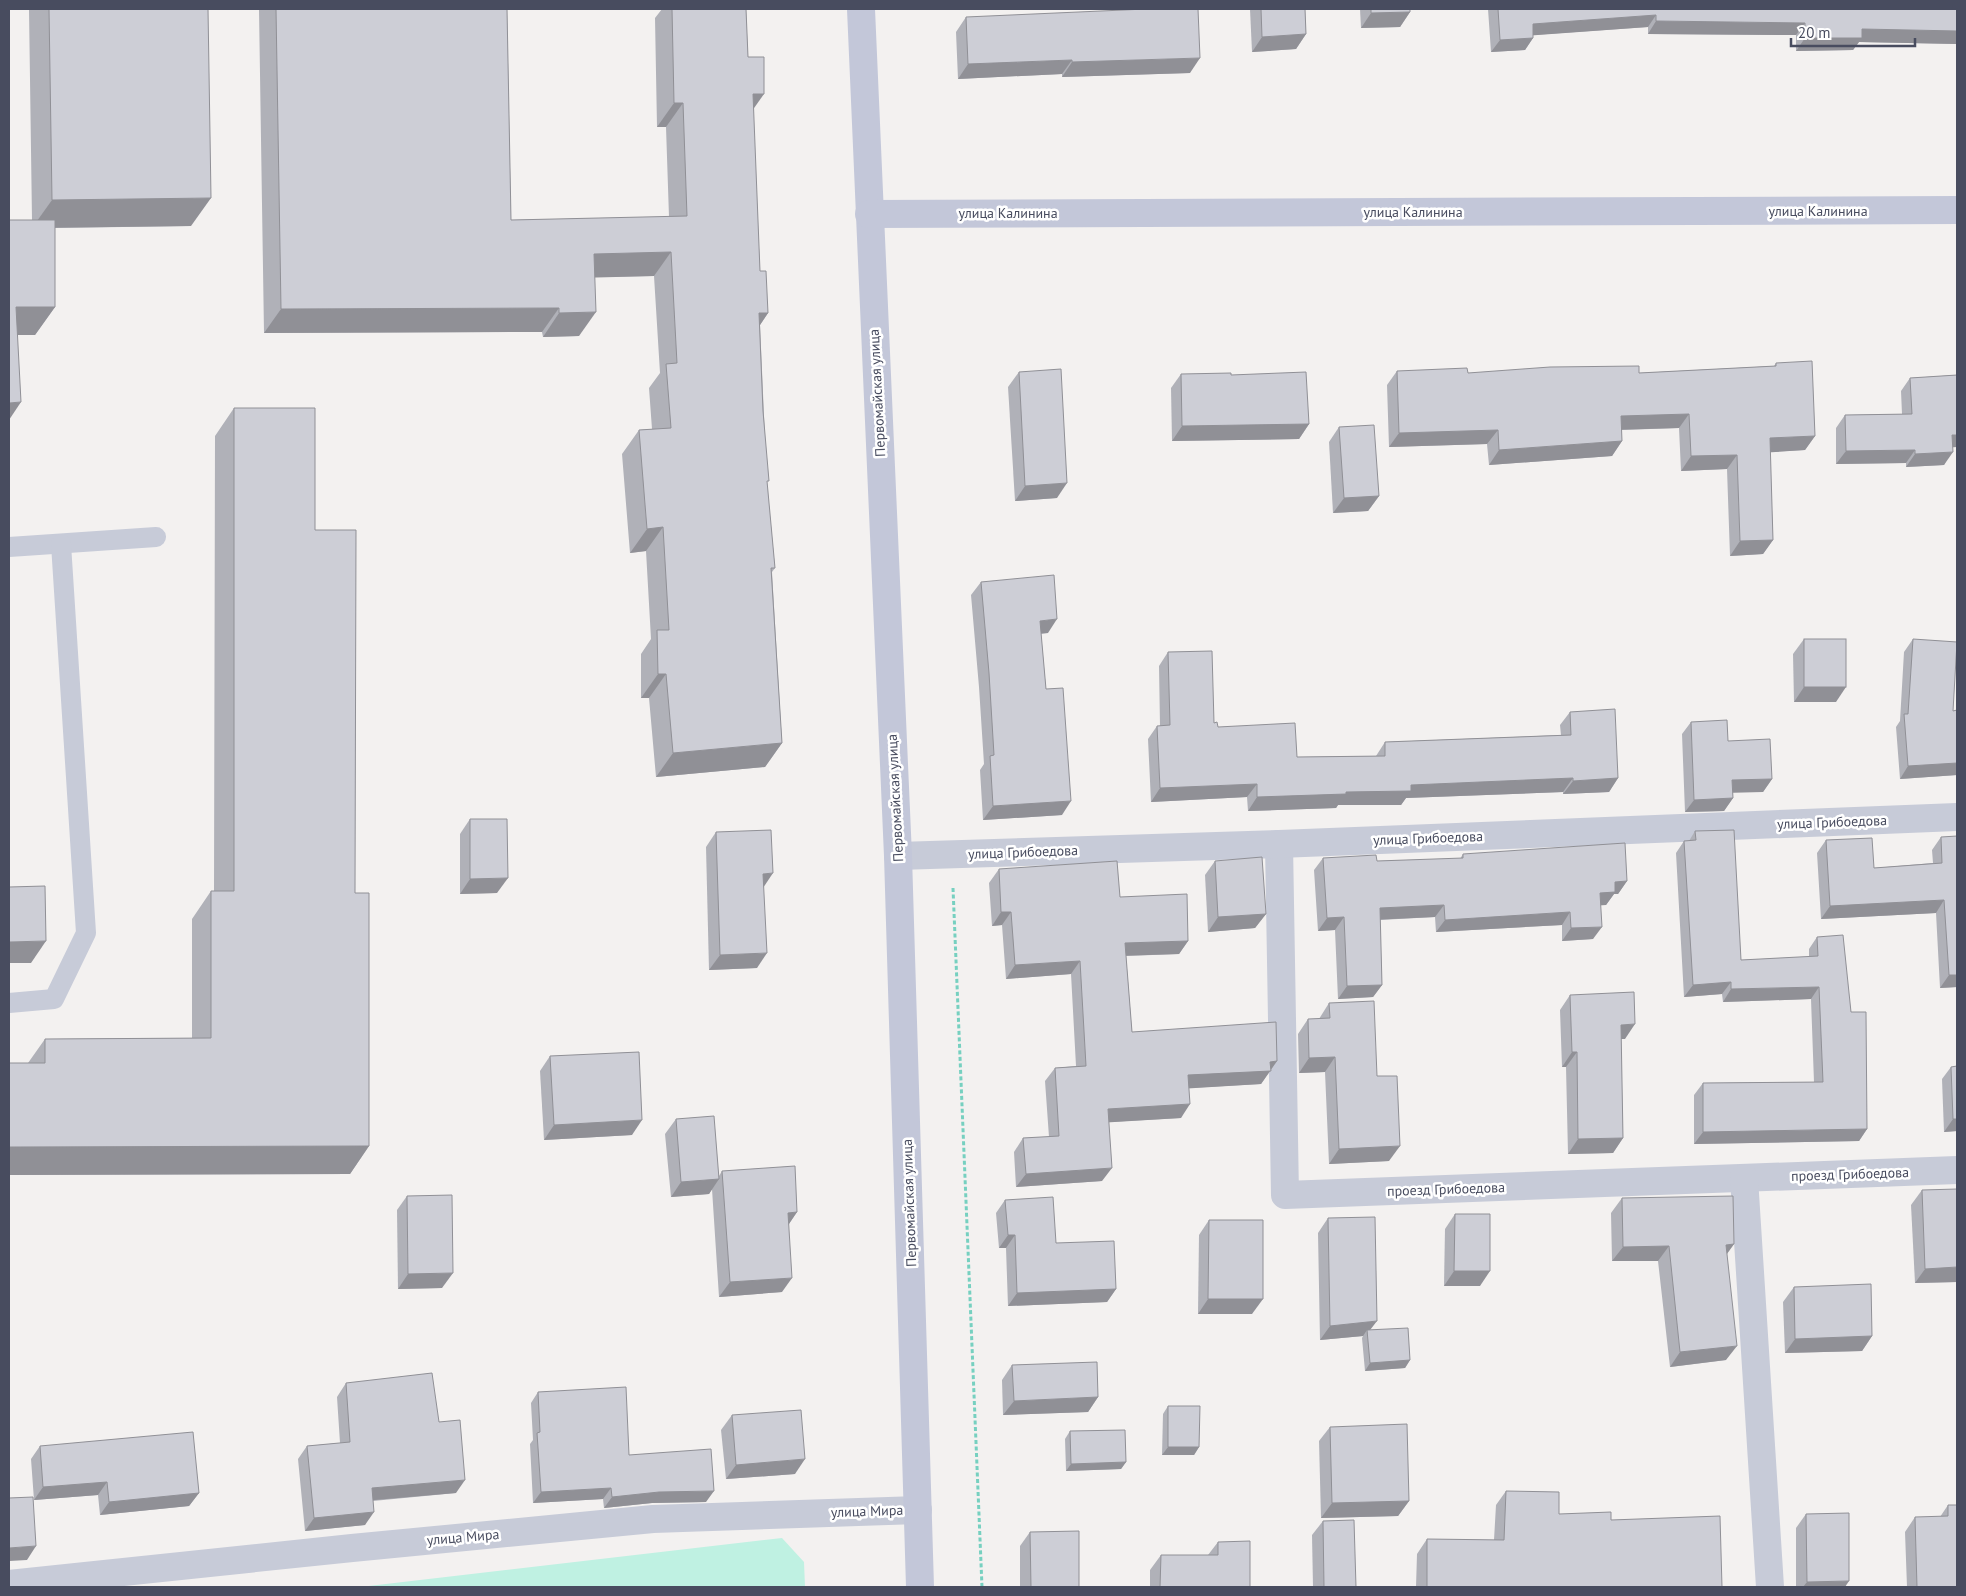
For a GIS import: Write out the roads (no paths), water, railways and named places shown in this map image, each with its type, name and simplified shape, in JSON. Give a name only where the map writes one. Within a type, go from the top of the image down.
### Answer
[{"type":"street","name":"Первомайская улица","points":[[861,9],[898,856],[920,1587]]},
{"type":"street","name":"улица Калинина","points":[[869,214],[1957,210]]},
{"type":"street","name":"улица Грибоедова","points":[[898,856],[1279,844],[1957,818]]},
{"type":"street","name":"проезд Грибоедова","points":[[1279,844],[1285,1195],[1957,1170]]},
{"type":"street","points":[[1744,1178],[1770,1587]]},
{"type":"street","name":"улица Мира","points":[[9,1584],[653,1519],[918,1510]]},
{"type":"lane","points":[[9,547],[156,537]]},
{"type":"lane","points":[[9,1003],[54,999],[86,933],[61,544]]}]
